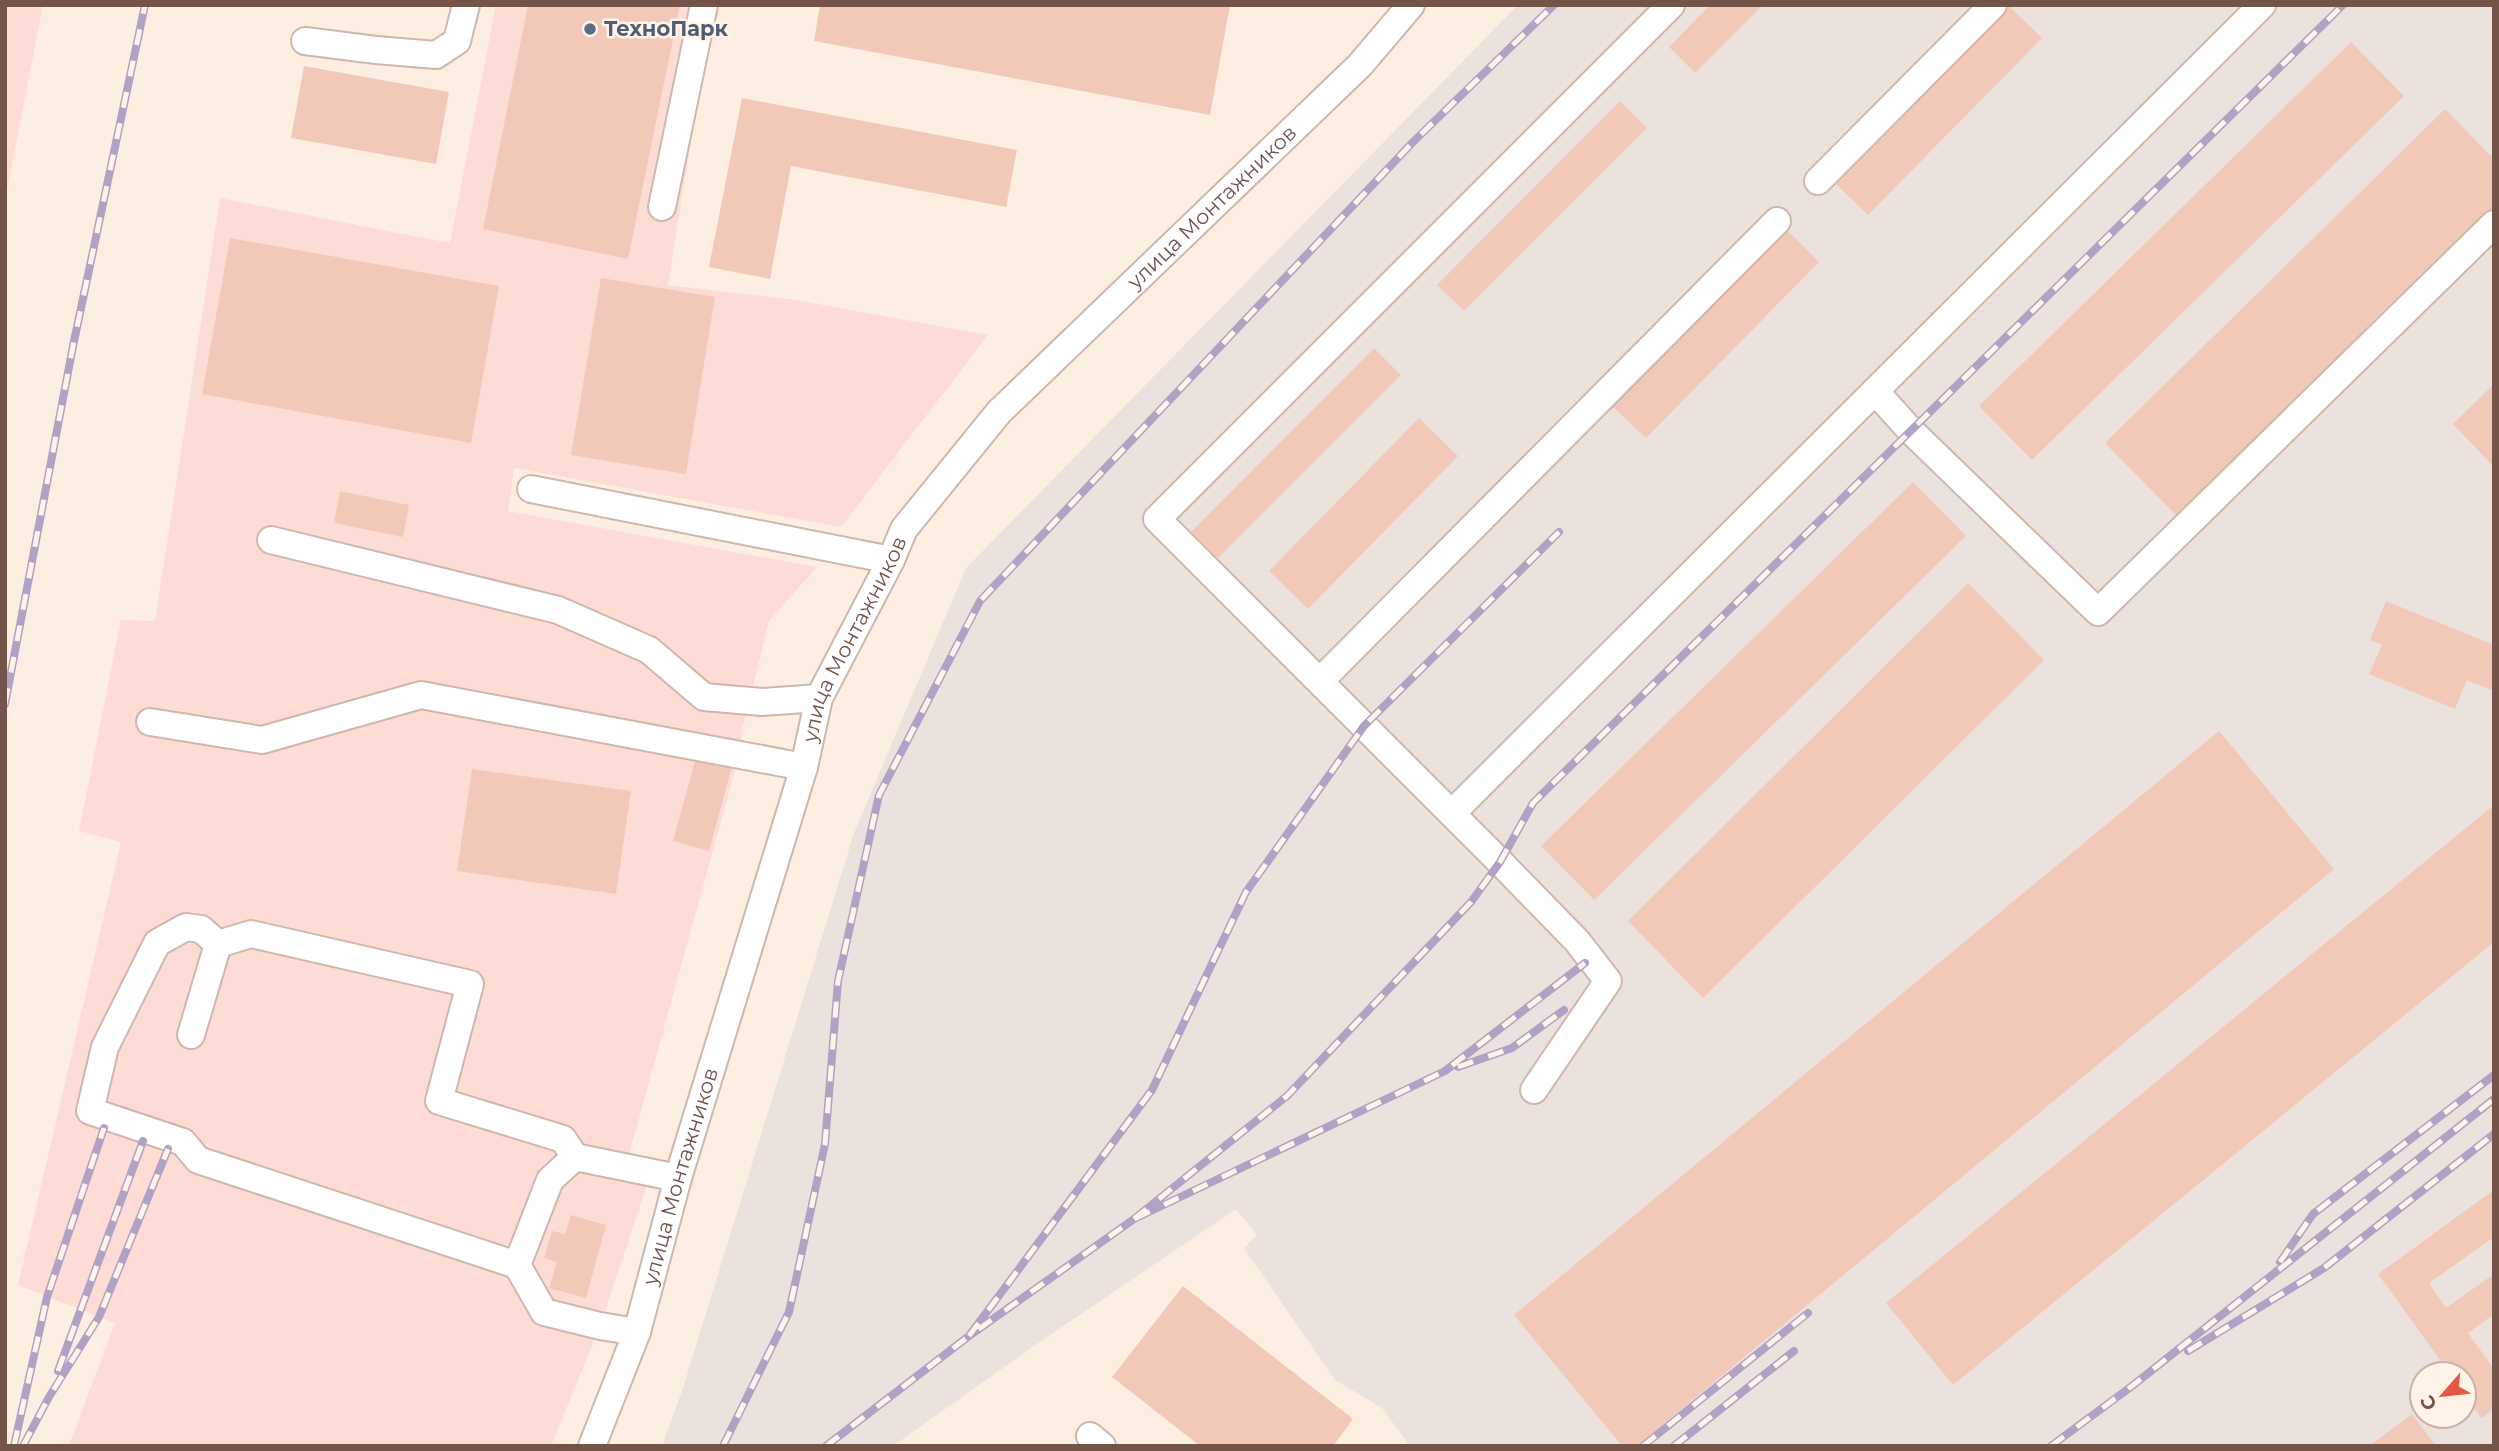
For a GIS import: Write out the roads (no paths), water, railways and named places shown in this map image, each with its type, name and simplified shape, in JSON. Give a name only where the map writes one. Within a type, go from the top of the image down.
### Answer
[{"type":"street","points":[[306,41],[436,55],[457,41],[466,5]]},
{"type":"street","points":[[662,207],[704,5]]},
{"type":"street","name":"улица Монтажников","points":[[592,1446],[637,1332],[678,1178],[804,768],[819,698],[891,560],[904,529],[999,412],[1360,65],[1411,5]]},
{"type":"street","points":[[1534,1090],[1608,981],[1577,941],[1157,519],[1671,5]]},
{"type":"street","points":[[1818,181],[1993,5]]},
{"type":"street","points":[[1452,813],[2262,5]]},
{"type":"street","points":[[1320,681],[1777,221]]},
{"type":"street","points":[[1875,391],[1911,431],[2098,612],[2494,224]]},
{"type":"street","points":[[531,489],[891,560]]},
{"type":"street","points":[[271,541],[558,610],[649,650],[704,697],[762,702],[819,698]]},
{"type":"street","points":[[150,722],[262,740],[421,695],[804,768]]},
{"type":"street","points":[[218,944],[201,929],[187,927],[157,943],[105,1047],[90,1111],[183,1142],[198,1160],[517,1265],[544,1312],[637,1332]]},
{"type":"street","points":[[218,944],[251,934],[470,985],[439,1101],[563,1139],[575,1157],[678,1178]]},
{"type":"street","points":[[191,1035],[218,944]]},
{"type":"street","points":[[517,1265],[550,1180],[575,1157]]},
{"type":"railway","points":[[5,704],[73,346],[145,5]]},
{"type":"railway","points":[[723,1446],[789,1312],[825,1144],[838,981],[879,795],[980,601],[1413,142],[1554,5]]},
{"type":"railway","points":[[1134,1219],[1287,1096],[1471,902],[1500,862],[1533,803],[2343,5]]},
{"type":"railway","points":[[969,1336],[1152,1090],[1246,892],[1364,726],[1559,532]]},
{"type":"railway","points":[[826,1446],[969,1336],[1134,1219],[1445,1071],[1585,963]]},
{"type":"railway","points":[[1458,1067],[1512,1048],[1564,1010]]},
{"type":"railway","points":[[2280,1262],[2313,1214],[2494,1075]]},
{"type":"railway","points":[[2051,1446],[2132,1386],[2494,1099]]},
{"type":"railway","points":[[14,1446],[47,1297],[104,1128]]},
{"type":"railway","points":[[2188,1351],[2324,1268],[2494,1134]]},
{"type":"railway","points":[[58,1371],[143,1141]]},
{"type":"railway","points":[[23,1446],[49,1397],[99,1317],[168,1149]]},
{"type":"railway","points":[[1643,1446],[1808,1313]]},
{"type":"railway","points":[[1674,1446],[1794,1351]]},
{"type":"place","name":"ТехноПарк","points":[[590,29]]}]
